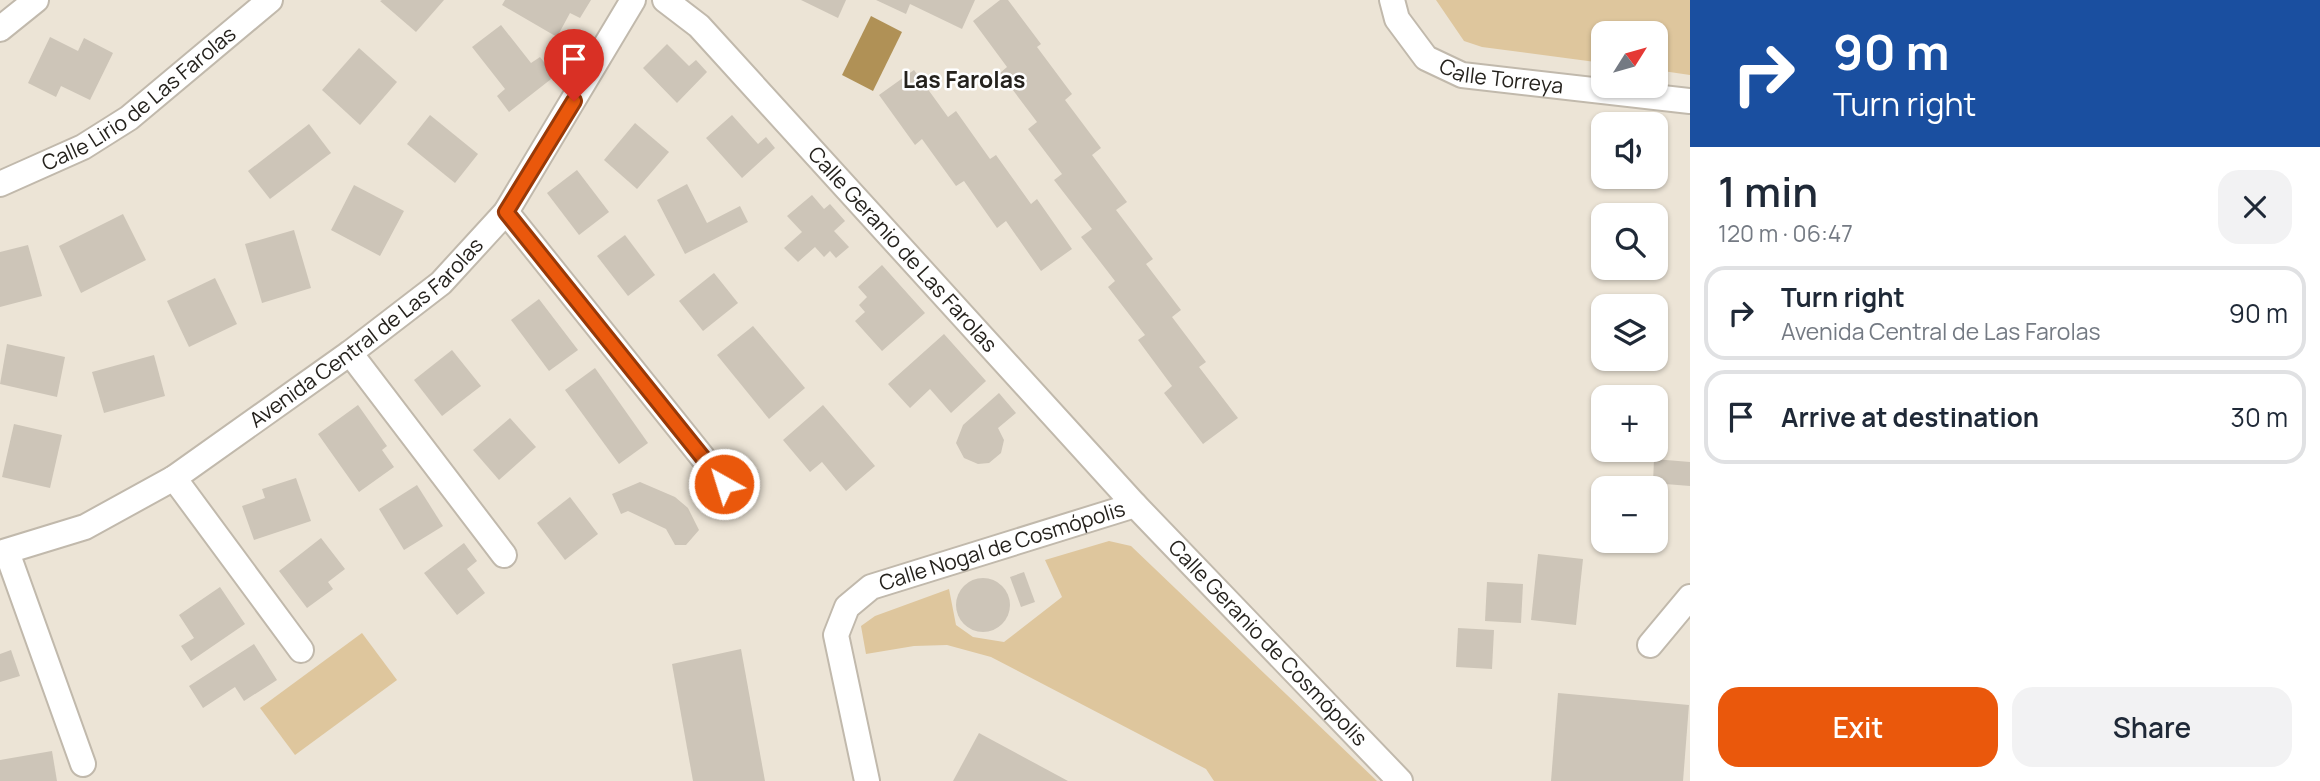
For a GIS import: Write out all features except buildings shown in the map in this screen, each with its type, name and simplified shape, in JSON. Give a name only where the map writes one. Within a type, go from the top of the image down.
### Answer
[{"type":"street","points":[[0,29],[37,0]]},
{"type":"street","name":"Calle Lirio de Las Farolas","points":[[0,184],[83,147],[129,118],[270,0]]},
{"type":"street","name":"Avenida Central de Las Farolas","points":[[4,553],[85,527],[174,478],[350,354],[441,283],[506,212],[633,0]]},
{"type":"street","name":"Calle Geranio de Las Farolas","points":[[665,0],[699,26],[1135,505]]},
{"type":"street","name":"Calle Torreya","points":[[1392,0],[1397,19],[1426,58],[1462,75],[1690,100]]},
{"type":"street","points":[[506,212],[724,484]]},
{"type":"street","points":[[350,354],[504,555]]},
{"type":"street","points":[[174,478],[300,650]]},
{"type":"street","name":"Calle Nogal de Cosmópolis","points":[[867,781],[836,635],[848,607],[871,587],[1135,505]]},
{"type":"street","name":"Calle Geranio de Cosmópolis","points":[[1135,505],[1399,781]]},
{"type":"street","points":[[4,553],[83,765]]},
{"type":"street","points":[[1650,645],[1690,597]]},
{"type":"shaded area","points":[[1436,0],[1690,0],[1690,75],[1668,72],[1668,21],[1591,21],[1591,61],[1482,47],[1464,41]]},
{"type":"shaded area","points":[[871,16],[902,32],[873,91],[842,75]]},
{"type":"shaded area","points":[[1109,541],[1131,546],[1377,781],[1214,781],[1206,769],[991,657],[947,645],[914,646],[866,654],[861,626],[875,616],[949,589],[956,625],[973,637],[1004,642],[1062,597],[1045,560]]},
{"type":"shaded area","points":[[362,633],[397,680],[295,755],[260,708]]},
{"type":"district","name":"Las Farolas","points":[[964,80]]},
{"type":"route","points":[[574,101],[506,212],[724,484]]}]
